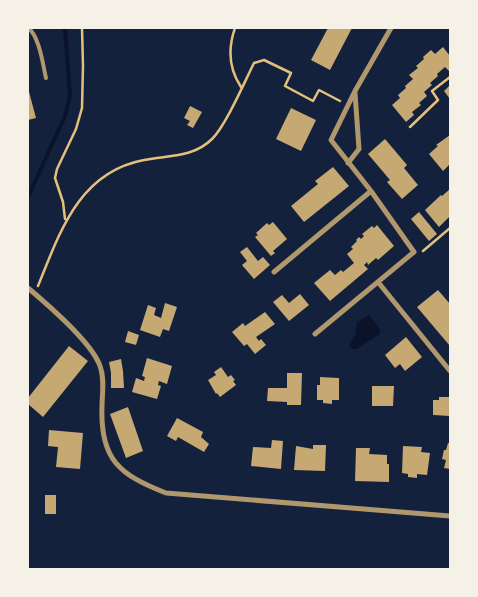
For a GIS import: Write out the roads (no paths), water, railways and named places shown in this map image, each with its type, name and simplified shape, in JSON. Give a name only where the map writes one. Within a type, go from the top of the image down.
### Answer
[{"type":"street","points":[[315,334],[414,252],[331,140],[348,105],[391,28]]},
{"type":"street","points":[[348,164],[359,149],[355,92]]},
{"type":"street","points":[[274,272],[371,192]]},
{"type":"street","points":[[378,282],[450,371]]},
{"type":"street","points":[[28,288],[72,328],[96,356],[103,378],[101,418],[104,445],[121,470],[140,483],[166,493],[450,516]]},
{"type":"lane","points":[[28,28],[35,38],[46,78]]},
{"type":"water","points":[[369,315],[380,329],[380,334],[357,349],[352,349],[349,345],[355,335],[357,322]]},
{"type":"waterway","points":[[28,197],[65,116],[70,96],[65,28]]}]
